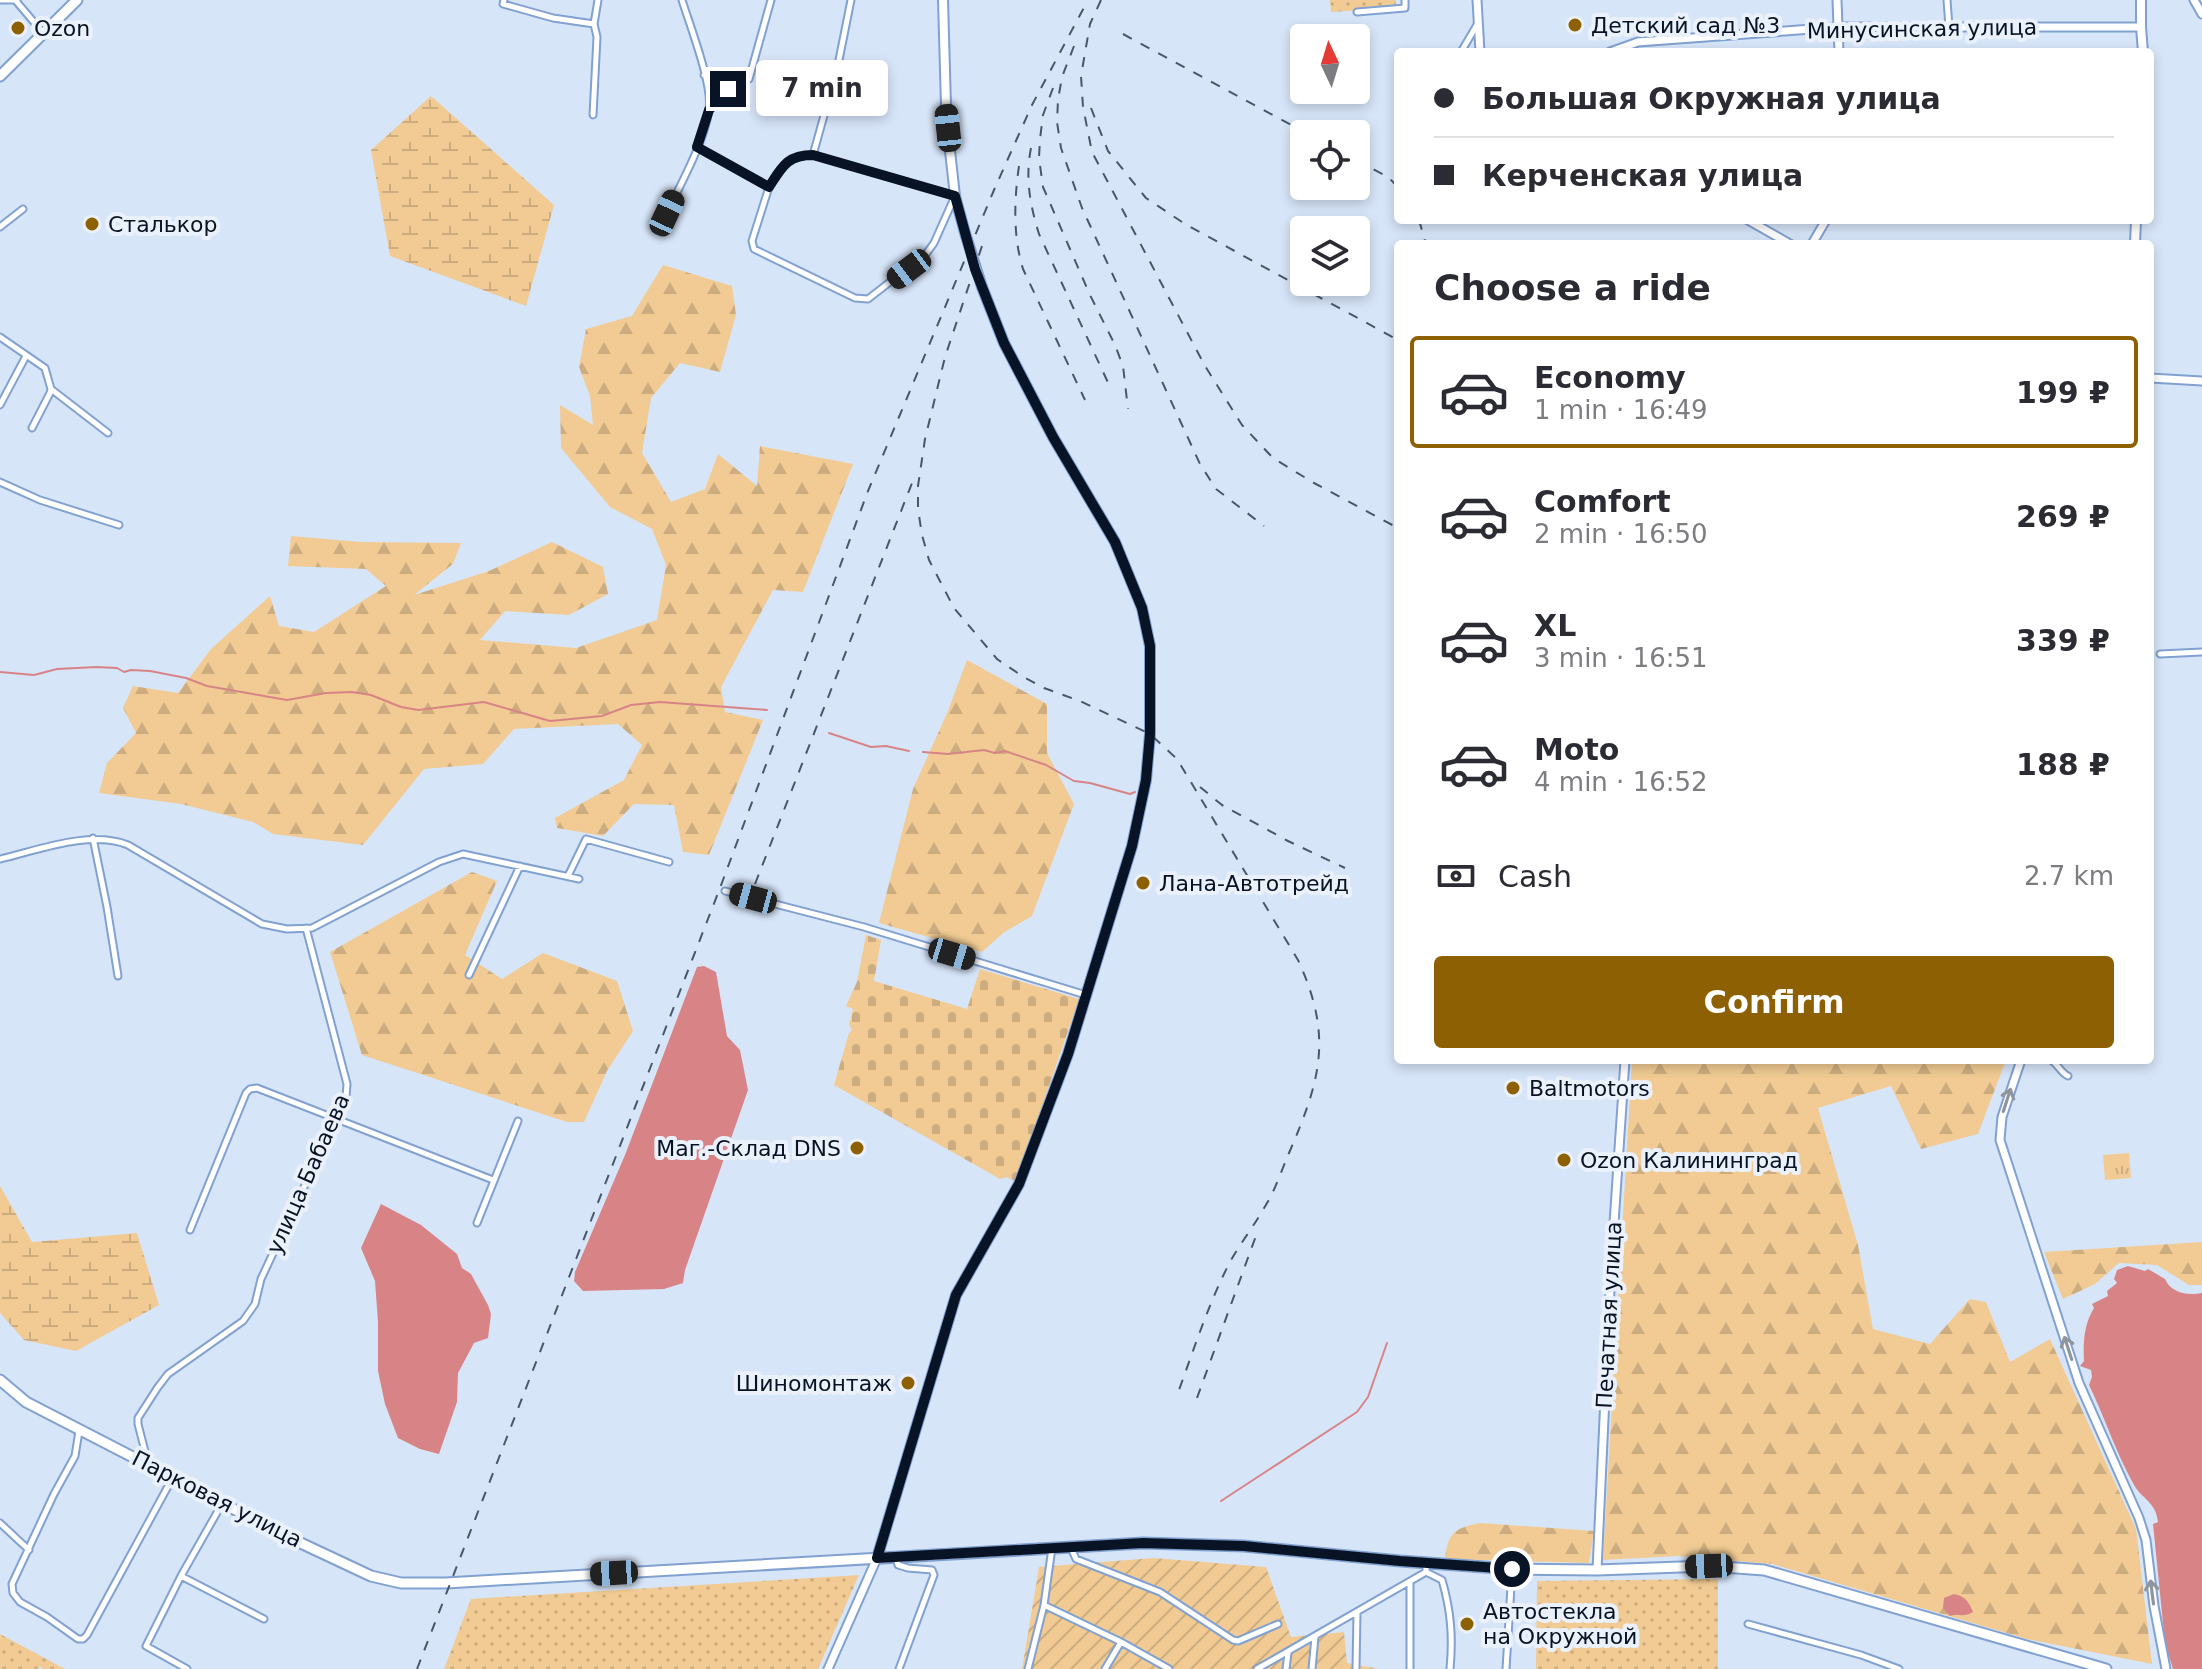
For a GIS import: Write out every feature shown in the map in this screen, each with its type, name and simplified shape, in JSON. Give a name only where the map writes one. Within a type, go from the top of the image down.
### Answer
[{"type":"main road","points":[[0,76],[77,0]]},
{"type":"main road","points":[[877,1558],[956,1295],[1019,1184],[1087,995],[1132,846],[1146,780],[1151,686],[1150,646],[1142,608],[1115,542],[1053,437],[1004,343],[975,269],[955,196],[946,106],[943,0]]},
{"type":"main road","points":[[2141,0],[2143,48]]},
{"type":"main road","name":"Парковая улица","points":[[0,1380],[26,1402],[290,1538],[371,1576],[401,1583],[446,1583],[1143,1543],[1244,1546],[1426,1568],[1597,1570],[1709,1566],[1764,1570],[2106,1669]]},
{"type":"street","points":[[0,0],[17,0],[44,34]]},
{"type":"street","points":[[504,0],[503,4],[553,18],[594,24]]},
{"type":"street","points":[[593,115],[597,37],[594,24],[598,0]]},
{"type":"street","points":[[667,213],[697,147],[709,110],[708,85],[682,0]]},
{"type":"street","points":[[704,75],[742,82],[749,79],[771,0]]},
{"type":"street","points":[[813,155],[838,65],[851,0]]},
{"type":"street","points":[[1357,12],[1405,8],[1405,0]]},
{"type":"street","points":[[1477,0],[1480,48]]},
{"type":"street","points":[[1837,0],[1839,48]]},
{"type":"street","points":[[1947,0],[1949,28]]},
{"type":"street","points":[[2194,0],[2202,14]]},
{"type":"street","points":[[1463,48],[1478,23]]},
{"type":"street","name":"Минусинская улица","points":[[1621,48],[1638,42],[1839,27],[2141,27]]},
{"type":"street","points":[[709,110],[732,81]]},
{"type":"street","points":[[697,147],[769,187]]},
{"type":"street","points":[[813,155],[955,196],[926,254],[868,299],[843,293],[754,249],[752,241],[769,187],[788,160],[813,155]]},
{"type":"street","points":[[0,227],[23,209]]},
{"type":"street","points":[[1755,224],[1783,240]]},
{"type":"street","points":[[0,337],[45,368],[51,389],[108,433]]},
{"type":"street","points":[[0,405],[26,356]]},
{"type":"street","points":[[2154,378],[2202,381]]},
{"type":"street","points":[[32,428],[51,389]]},
{"type":"street","points":[[0,482],[40,500],[119,525]]},
{"type":"street","points":[[2160,654],[2202,652]]},
{"type":"street","points":[[0,859],[93,838],[115,840],[262,924],[287,929],[306,928],[324,922],[456,856],[470,855],[579,879]]},
{"type":"street","points":[[93,838],[118,976]]},
{"type":"street","points":[[568,876],[586,839],[669,862]]},
{"type":"street","points":[[469,975],[520,866]]},
{"type":"street","points":[[725,891],[864,927],[1087,995]]},
{"type":"street","name":"улица Бабаева","points":[[148,1463],[138,1418],[168,1374],[243,1321],[255,1304],[261,1279],[346,1097],[347,1084],[306,928]]},
{"type":"street","name":"Печатная улица","points":[[1597,1570],[1611,1268],[1625,1064]]},
{"type":"street","points":[[2020,1064],[2002,1117],[2000,1140],[2079,1383],[2146,1540],[2166,1669]]},
{"type":"street","points":[[2055,1064],[2068,1076]]},
{"type":"street","points":[[190,1230],[250,1089],[257,1088],[493,1180]]},
{"type":"street","points":[[477,1223],[518,1121]]},
{"type":"street","points":[[79,1430],[75,1456],[12,1584],[13,1593],[20,1602],[78,1639],[83,1639],[173,1476]]},
{"type":"street","points":[[187,1669],[146,1646],[223,1502]]},
{"type":"street","points":[[0,1523],[29,1550]]},
{"type":"street","points":[[1070,1547],[1076,1559],[1160,1592],[1233,1640],[1238,1641],[1278,1624]]},
{"type":"street","points":[[1028,1669],[1044,1605],[1052,1548]]},
{"type":"street","points":[[895,1557],[898,1565],[932,1570],[934,1575],[899,1669]]},
{"type":"street","points":[[828,1669],[877,1558]]},
{"type":"street","points":[[1257,1669],[1410,1582],[1426,1568],[1442,1580],[1447,1597],[1452,1622],[1450,1669]]},
{"type":"street","points":[[1506,1669],[1512,1569]]},
{"type":"street","points":[[181,1576],[264,1619]]},
{"type":"street","points":[[1410,1582],[1410,1669]]},
{"type":"street","points":[[1044,1605],[1121,1642],[1166,1668]]},
{"type":"street","points":[[1356,1669],[1357,1612]]},
{"type":"street","points":[[1748,1624],[1861,1655],[1899,1669]]},
{"type":"street","points":[[1312,1669],[1315,1636]]},
{"type":"street","points":[[1105,1669],[1121,1642]]},
{"type":"street","points":[[1286,1669],[1288,1652]]},
{"type":"green space","points":[[1330,0],[1396,0],[1396,8],[1331,12]]},
{"type":"green space","points":[[431,96],[554,205],[526,306],[390,256],[371,150]]},
{"type":"green space","points":[[663,265],[732,286],[736,315],[720,372],[680,363],[651,398],[642,453],[671,502],[705,489],[718,454],[757,486],[760,446],[853,464],[803,592],[773,590],[721,687],[725,712],[763,720],[709,855],[683,852],[674,805],[634,804],[603,836],[557,828],[555,818],[624,780],[642,745],[618,724],[514,729],[483,764],[424,769],[363,845],[273,834],[253,822],[181,804],[99,793],[107,763],[136,733],[123,708],[133,686],[178,693],[211,649],[270,596],[279,626],[314,632],[386,586],[366,569],[288,566],[291,536],[360,542],[461,543],[453,564],[414,595],[489,571],[552,542],[603,567],[608,594],[569,615],[505,611],[480,640],[576,648],[657,620],[666,565],[652,529],[610,507],[561,448],[560,405],[593,425],[590,396],[579,367],[586,329],[632,316]]},
{"type":"green space","points":[[967,660],[1047,704],[1047,753],[1074,804],[1032,916],[1003,933],[982,952],[879,923],[913,789]]},
{"type":"green space","points":[[472,872],[497,881],[465,955],[502,979],[543,953],[617,981],[633,1031],[607,1071],[584,1122],[567,1122],[362,1055],[330,952]]},
{"type":"green space","points":[[866,935],[881,940],[874,981],[967,1009],[980,969],[1079,999],[1016,1182],[1007,1177],[1000,1179],[834,1085],[852,1030],[849,1025],[853,1009],[846,1006],[857,982]]},
{"type":"green space","points":[[1632,1064],[2004,1064],[1978,1134],[1921,1149],[1891,1086],[1818,1108],[1858,1245],[1873,1329],[1930,1344],[1970,1299],[1986,1302],[2010,1362],[2050,1339],[2136,1529],[2152,1664],[2027,1639],[1772,1564],[1678,1556],[1603,1560]]},
{"type":"green space","points":[[2129,1153],[2131,1178],[2105,1180],[2103,1155]]},
{"type":"green space","points":[[0,1186],[32,1242],[137,1233],[159,1305],[76,1351],[24,1340],[0,1313]]},
{"type":"green space","points":[[2202,1242],[2202,1285],[2189,1285],[2157,1265],[2119,1263],[2095,1284],[2063,1299],[2044,1252]]},
{"type":"green space","points":[[1480,1523],[1594,1531],[1589,1563],[1445,1559],[1448,1542],[1455,1532]]},
{"type":"green space","points":[[1153,1558],[1266,1567],[1291,1637],[1344,1632],[1347,1663],[1379,1669],[1022,1669],[1039,1567]]},
{"type":"green space","points":[[859,1575],[818,1669],[444,1669],[471,1599]]},
{"type":"green space","points":[[1718,1579],[1718,1669],[1536,1669],[1537,1581]]},
{"type":"green space","points":[[0,1634],[65,1669],[42,1669],[40,1666],[38,1669],[0,1669]]},
{"type":"shaded area","points":[[704,966],[716,972],[727,1036],[740,1050],[748,1090],[683,1283],[664,1289],[583,1291],[574,1281],[575,1272],[625,1155],[697,967]]},
{"type":"shaded area","points":[[381,1204],[421,1225],[457,1254],[462,1268],[471,1274],[491,1314],[488,1338],[474,1343],[458,1373],[457,1402],[439,1454],[398,1438],[385,1404],[378,1371],[375,1281],[361,1248]]},
{"type":"shaded area","points":[[2128,1266],[2145,1271],[2148,1269],[2180,1292],[2202,1293],[2202,1669],[2173,1669],[2165,1643],[2153,1524],[2158,1522],[2157,1515],[2137,1490],[2122,1461],[2089,1385],[2091,1370],[2080,1366],[2084,1361],[2085,1333],[2094,1308],[2092,1304],[2108,1296],[2107,1291],[2117,1283],[2114,1279],[2117,1270]]},
{"type":"shaded area","points":[[1954,1594],[1966,1600],[1973,1612],[1950,1616],[1943,1608],[1944,1598]]},
{"type":"waterway","points":[[0,672],[34,675],[57,669],[117,668],[124,672],[150,671],[207,686],[287,700],[352,692],[418,710],[484,702],[550,721],[602,716],[631,705],[660,702],[767,710]]},
{"type":"waterway","points":[[829,733],[871,747],[886,746],[909,751]]},
{"type":"waterway","points":[[923,752],[1005,751],[1046,765],[1074,781],[1130,794],[1135,792]]},
{"type":"waterway","points":[[1221,1501],[1357,1412],[1368,1397],[1387,1343]]},
{"type":"railway","points":[[417,1669],[720,888],[868,491],[1032,105],[1088,0]]},
{"type":"railway","points":[[1101,0],[1090,24],[1081,76],[1083,107],[1092,152],[1205,366],[1242,425],[1273,458],[1394,526]]},
{"type":"railway","points":[[1123,34],[1290,124]]},
{"type":"railway","points":[[1074,46],[1062,77],[1057,122],[1061,148],[1082,208],[1200,464],[1216,489],[1264,526]]},
{"type":"railway","points":[[1053,88],[1043,115],[1040,139],[1043,187],[1115,345],[1123,366],[1128,409]]},
{"type":"railway","points":[[1091,108],[1108,151],[1146,198],[1185,224],[1394,338]]},
{"type":"railway","points":[[1031,148],[1029,191],[1039,234],[1111,389]]},
{"type":"railway","points":[[1019,166],[1015,218],[1023,269],[1085,400]]},
{"type":"railway","points":[[1370,167],[1394,183]]},
{"type":"railway","points":[[1420,224],[1425,240]]},
{"type":"railway","points":[[982,246],[945,357],[925,439],[918,509],[929,560],[954,608],[997,659],[1044,688],[1080,701],[1150,734],[1177,759],[1298,960],[1316,1012],[1319,1057],[1300,1127],[1273,1191],[1231,1260],[1216,1292],[1179,1390]]},
{"type":"railway","points":[[755,884],[914,478]]},
{"type":"railway","points":[[1200,787],[1222,805],[1345,868]]},
{"type":"railway","points":[[1197,1398],[1257,1233]]},
{"type":"place","name":"Детский сад №3","points":[[1575,25]]},
{"type":"place","name":"Ozon","points":[[18,28]]},
{"type":"place","name":"Сталькор","points":[[92,224]]},
{"type":"place","name":"Лана-Автотрейд","points":[[1143,883]]},
{"type":"place","name":"Baltmotors","points":[[1513,1088]]},
{"type":"place","name":"Маг.-Склад DNS","points":[[857,1148]]},
{"type":"place","name":"Ozon Калининград","points":[[1564,1160]]},
{"type":"place","name":"Шиномонтаж","points":[[908,1383]]},
{"type":"place","name":"Автостекла на Окружной","points":[[1467,1624]]},
{"type":"route","points":[[728,89],[709,110],[697,147],[769,187],[788,160],[813,155],[955,196],[975,269],[1004,343],[1053,437],[1115,542],[1142,608],[1150,646],[1146,780],[1118,896],[1068,1054],[1019,1184],[956,1295],[877,1558],[1143,1543],[1244,1546],[1512,1569]]}]
